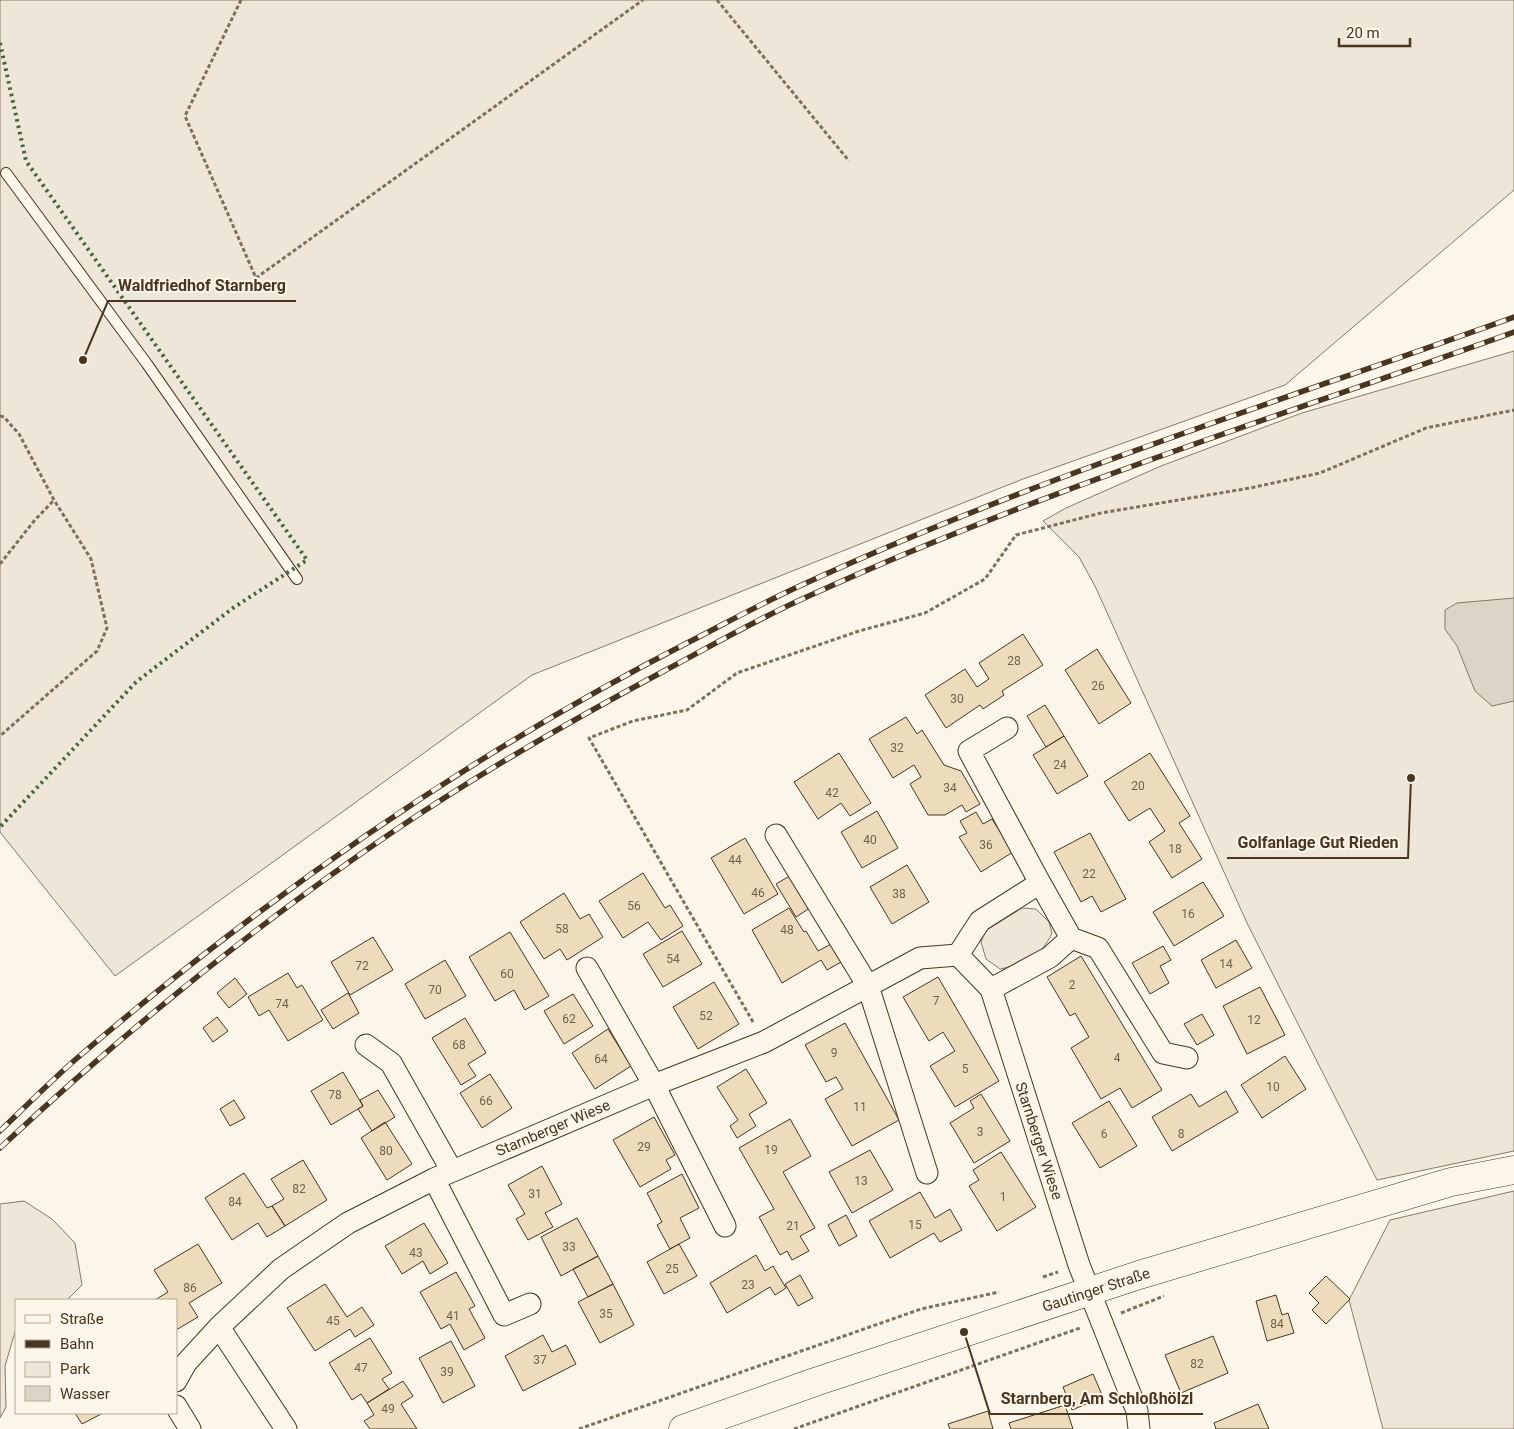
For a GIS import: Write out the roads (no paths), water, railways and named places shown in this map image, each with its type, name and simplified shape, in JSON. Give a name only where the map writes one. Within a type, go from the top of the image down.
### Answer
[{"type":"main road","name":"Gautinger Straße","points":[[683,1429],[824,1379],[1139,1275],[1451,1182],[1514,1170]]},
{"type":"street","points":[[1008,728],[969,751],[1040,883],[1071,938],[1098,948],[1163,1053],[1187,1058]]},
{"type":"street","points":[[776,835],[868,986],[927,1173]]},
{"type":"street","points":[[958,955],[980,921],[1040,883]]},
{"type":"street","points":[[991,989],[1050,957],[1071,938]]},
{"type":"street","name":"Starnberger Wiese","points":[[178,1377],[186,1363],[219,1328],[282,1269],[348,1223],[443,1175],[654,1085],[764,1042],[920,958],[958,955],[991,989],[1078,1265],[1137,1412],[1139,1429]]},
{"type":"street","points":[[588,968],[654,1085],[724,1226]]},
{"type":"street","points":[[366,1045],[391,1063],[443,1175],[504,1315],[530,1304]]},
{"type":"street","points":[[219,1328],[286,1429]]},
{"type":"street","points":[[178,1409],[190,1429]]},
{"type":"lane","points":[[6,173],[147,364],[297,579]]},
{"type":"water","points":[[1514,598],[1514,701],[1492,706],[1475,691],[1457,646],[1445,629],[1445,610],[1457,603]]},
{"type":"railway","points":[[0,1131],[76,1059],[220,942],[294,886],[447,782],[525,733],[605,687],[789,591],[978,510],[1156,443],[1514,317]]},
{"type":"railway","points":[[0,1148],[142,1022],[240,943],[342,867],[493,767],[595,708],[719,641],[811,595],[897,557],[984,522],[1160,456],[1514,332]]},
{"type":"place","name":"Waldfriedhof Starnberg","points":[[83,360]]},
{"type":"place","name":"Golfanlage Gut Rieden","points":[[1411,778]]},
{"type":"place","name":"Starnberg, Am Schloßhölzl","points":[[964,1332]]}]
